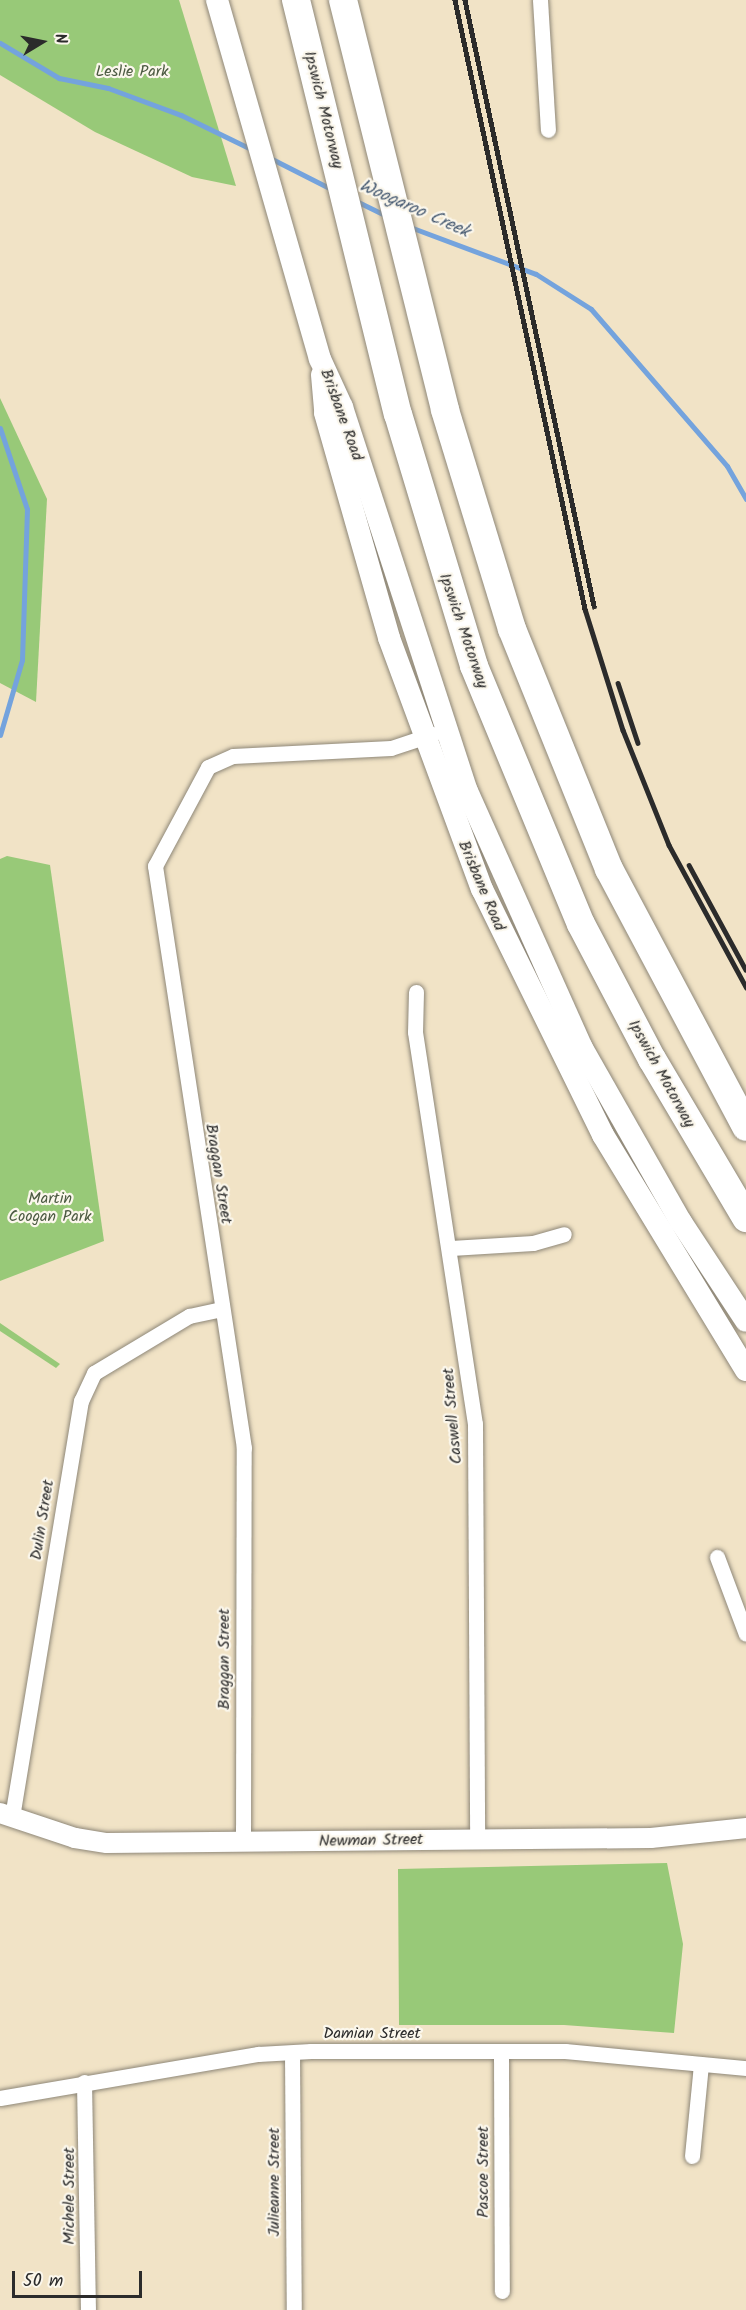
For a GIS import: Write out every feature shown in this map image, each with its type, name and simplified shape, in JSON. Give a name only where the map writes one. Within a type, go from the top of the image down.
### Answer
[{"type":"highway","name":"Ipswich Motorway","points":[[296,0],[369,297],[446,582],[534,819],[636,1030],[746,1218]]},
{"type":"highway","points":[[343,0],[420,317],[470,498],[545,719],[646,946],[746,1127]]},
{"type":"main road","name":"Brisbane Road","points":[[217,0],[320,359],[342,407],[444,730],[507,888],[582,1048],[663,1192],[746,1321]]},
{"type":"main road","name":"Brisbane Road","points":[[320,359],[325,413],[422,738],[482,889],[558,1051],[648,1213],[746,1370]]},
{"type":"street","points":[[540,0],[548,130]]},
{"type":"street","name":"Braggan Street","points":[[243,1843],[244,1448],[154,866],[208,767],[233,756],[391,748],[444,730]]},
{"type":"street","name":"Caswell Street","points":[[416,992],[416,1032],[451,1248],[475,1434],[477,1840]]},
{"type":"street","points":[[451,1248],[533,1243],[564,1234]]},
{"type":"street","name":"Dulin Street","points":[[6,1815],[81,1401],[94,1373],[189,1317],[222,1310]]},
{"type":"street","points":[[717,1557],[746,1634]]},
{"type":"street","name":"Newman Street","points":[[6,1815],[75,1838],[107,1843],[651,1838],[746,1828]]},
{"type":"street","name":"Damian Street","points":[[0,2098],[84,2082],[292,2053],[565,2051],[746,2068]]},
{"type":"street","name":"Julieanne Street","points":[[292,2053],[294,2310]]},
{"type":"street","name":"Pascoe Street","points":[[501,2053],[502,2291]]},
{"type":"street","points":[[692,2156],[700,2064]]},
{"type":"street","name":"Michele Street","points":[[84,2082],[88,2310]]},
{"type":"green space","name":"Leslie Park","points":[[0,0],[179,0],[236,186],[192,177],[95,132],[0,75]]},
{"type":"green space","points":[[0,398],[47,499],[36,702],[0,683]]},
{"type":"green space","name":"Martin Coogan Park","points":[[7,856],[50,865],[104,1241],[0,1281],[0,859]]},
{"type":"green space","points":[[0,1323],[60,1364],[56,1368],[0,1331]]},
{"type":"green space","points":[[667,1863],[683,1944],[674,2033],[564,2025],[399,2025],[398,1869]]},
{"type":"waterway","name":"Woogaroo Creek","points":[[0,43],[59,78],[108,88],[181,115],[253,150]]},
{"type":"waterway","name":"Woogaroo Creek","points":[[270,158],[331,189]]},
{"type":"waterway","name":"Woogaroo Creek","points":[[356,201],[385,215]]},
{"type":"waterway","name":"Woogaroo Creek","points":[[410,227],[536,274],[591,309],[727,466],[746,499]]},
{"type":"waterway","name":"Woogaroo Creek","points":[[0,428],[27,509],[22,660],[0,735]]},
{"type":"railway","points":[[455,0],[585,609],[623,730],[669,845],[746,987]]},
{"type":"railway","points":[[465,0],[594,606]]},
{"type":"railway","points":[[618,683],[638,743]]},
{"type":"railway","points":[[689,865],[746,970]]}]
